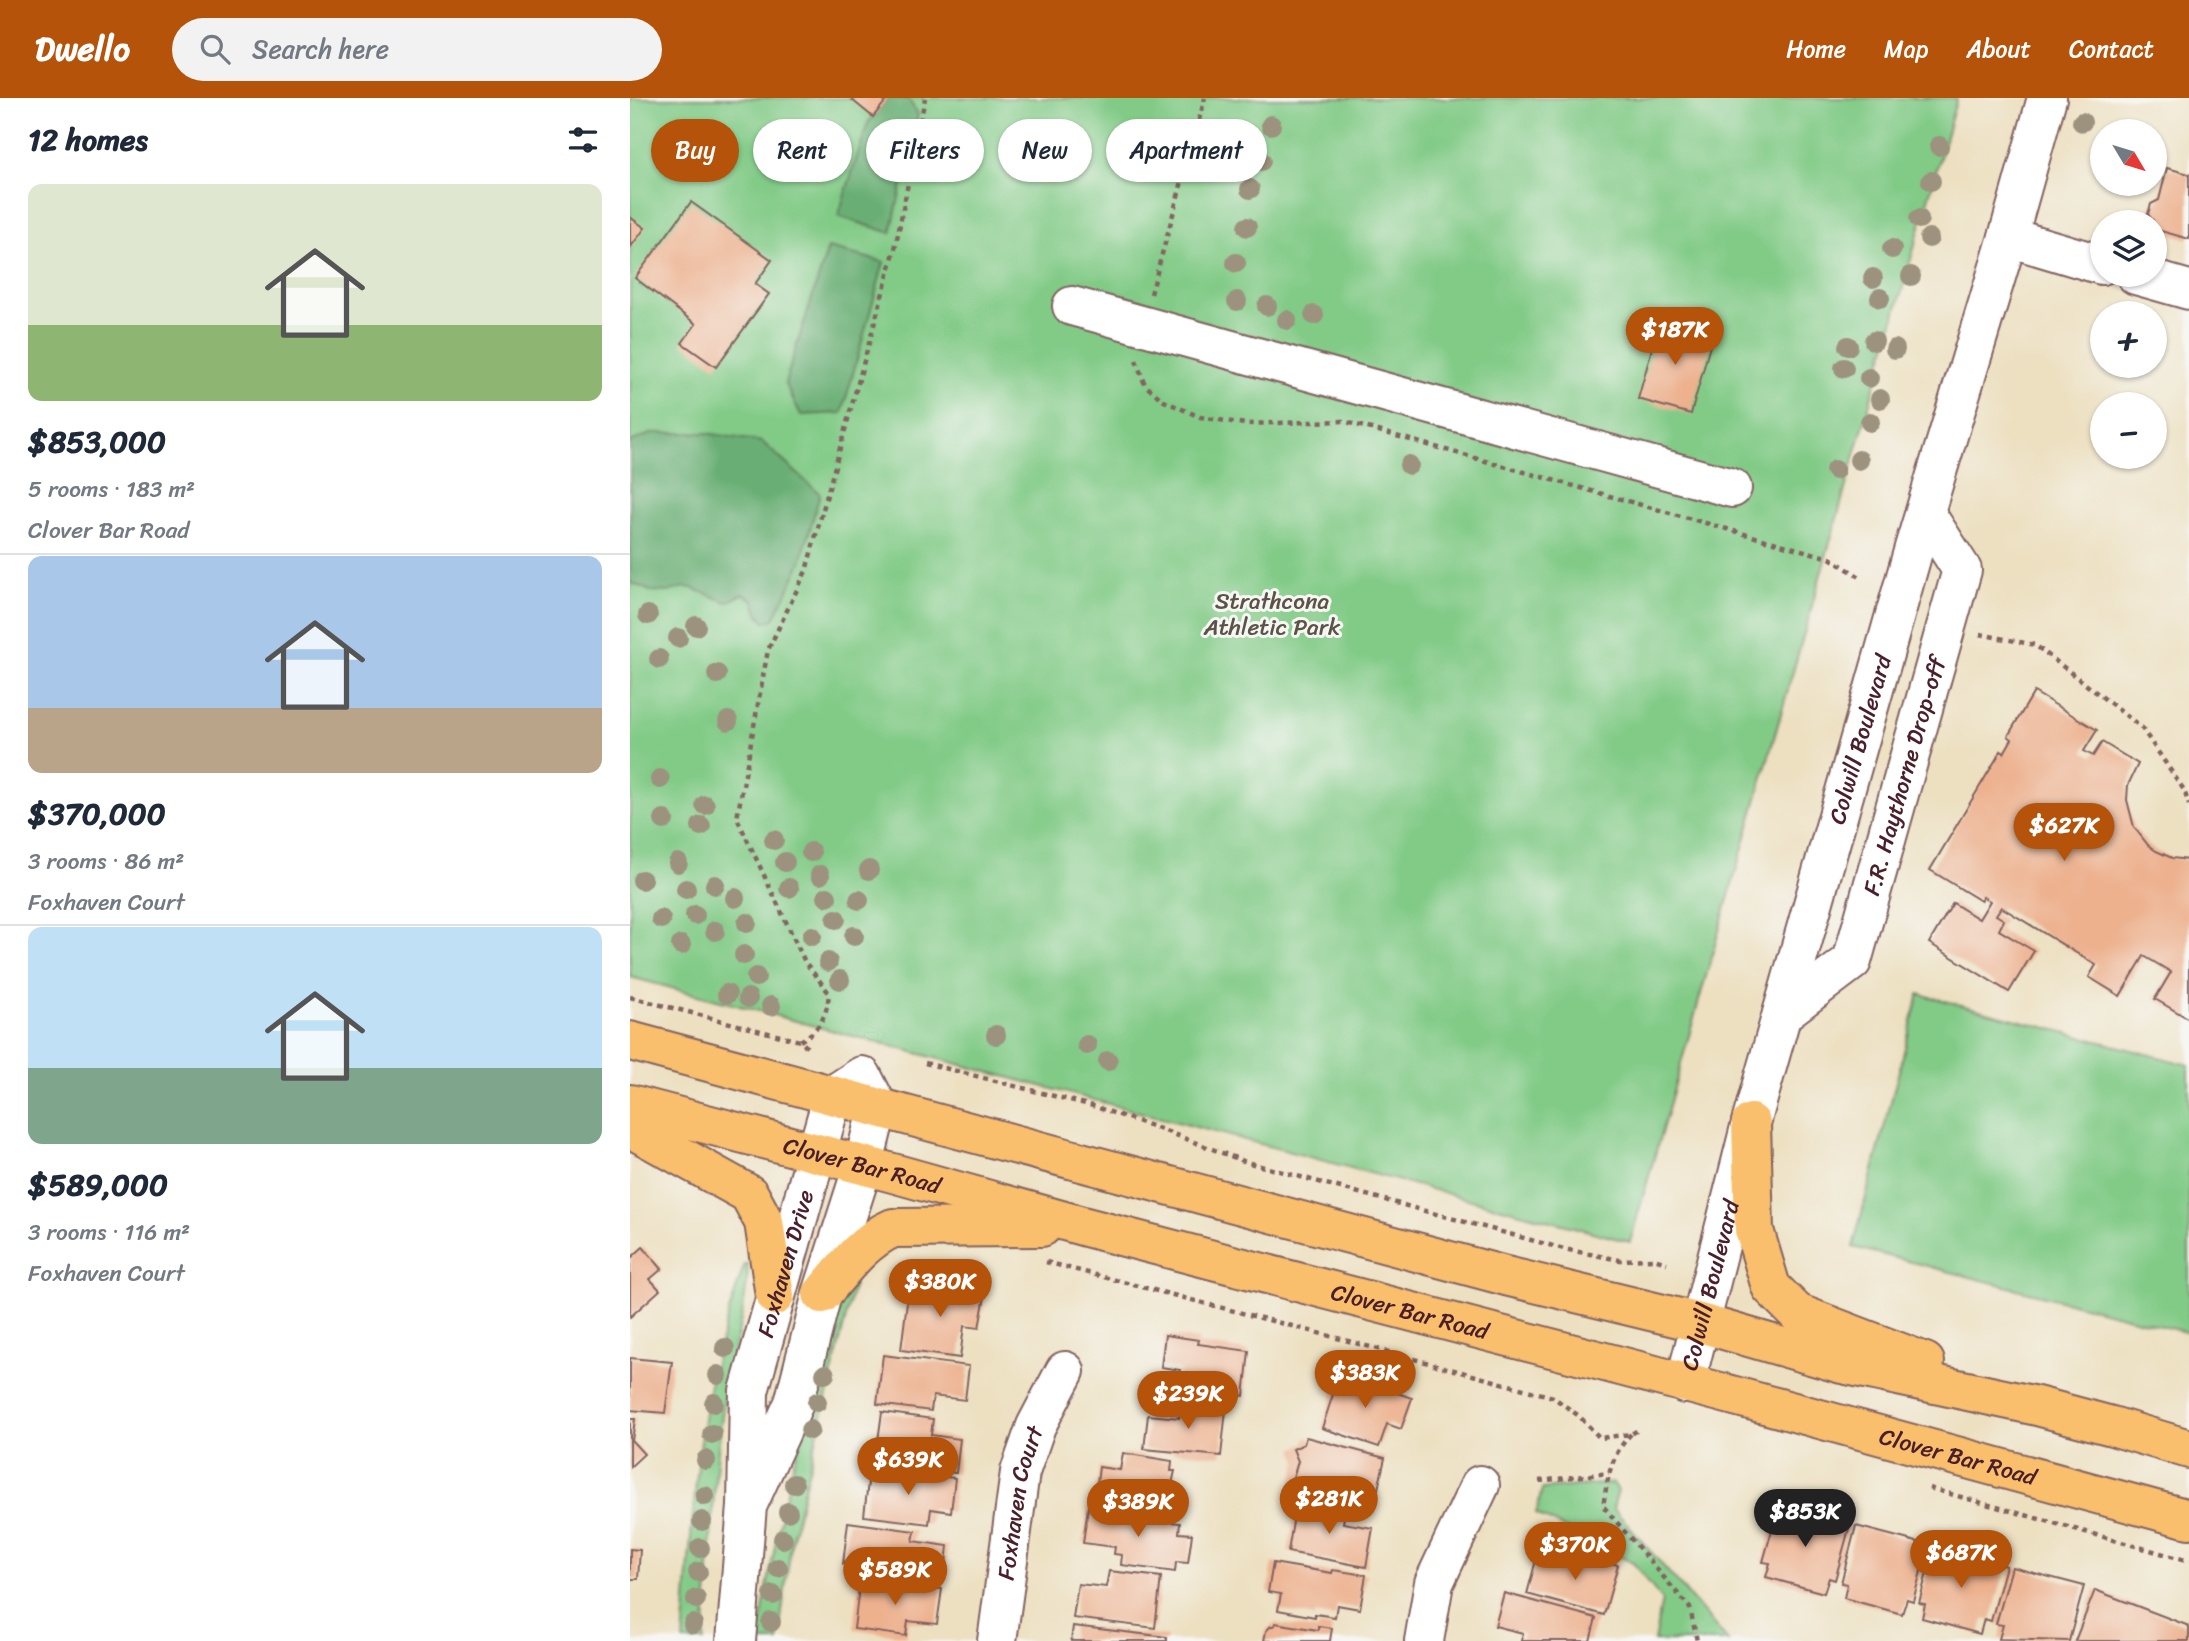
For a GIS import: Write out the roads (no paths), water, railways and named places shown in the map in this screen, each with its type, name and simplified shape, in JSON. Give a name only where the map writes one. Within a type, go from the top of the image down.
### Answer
[{"type":"main road","points":[[630,1041],[1506,1276],[1700,1323],[1842,1363],[2037,1406],[2189,1450]]},
{"type":"main road","name":"Clover Bar Road","points":[[630,1104],[2189,1519]]},
{"type":"main road","points":[[1751,1123],[1754,1230],[1771,1287],[1797,1313],[2037,1406]]},
{"type":"main road","points":[[630,1128],[749,1194],[764,1222],[775,1296]]},
{"type":"main road","points":[[822,1294],[877,1235],[893,1228],[1086,1227]]},
{"type":"street","name":"Colwill Boulevard","points":[[1685,1384],[1751,1123],[1907,575],[2047,98]]},
{"type":"street","points":[[2008,237],[2090,261]]},
{"type":"street","points":[[2167,284],[2189,290]]},
{"type":"street","points":[[1072,306],[1732,488]]},
{"type":"street","name":"F.R. Haythorne Drop-off","points":[[1782,1014],[1852,961],[1962,570],[1926,514]]},
{"type":"street","name":"Foxhaven Drive","points":[[736,1641],[747,1506],[748,1391],[833,1095]]},
{"type":"street","name":"Foxhaven Drive","points":[[747,1506],[794,1403],[822,1294],[863,1166],[878,1107]]},
{"type":"street","name":"Foxhaven Court","points":[[997,1641],[1020,1472],[1036,1426],[1065,1371]]},
{"type":"street","points":[[1424,1641],[1434,1583],[1480,1485]]},
{"type":"park label","name":"Strathcona Athletic Park","points":[[1272,614]]}]
